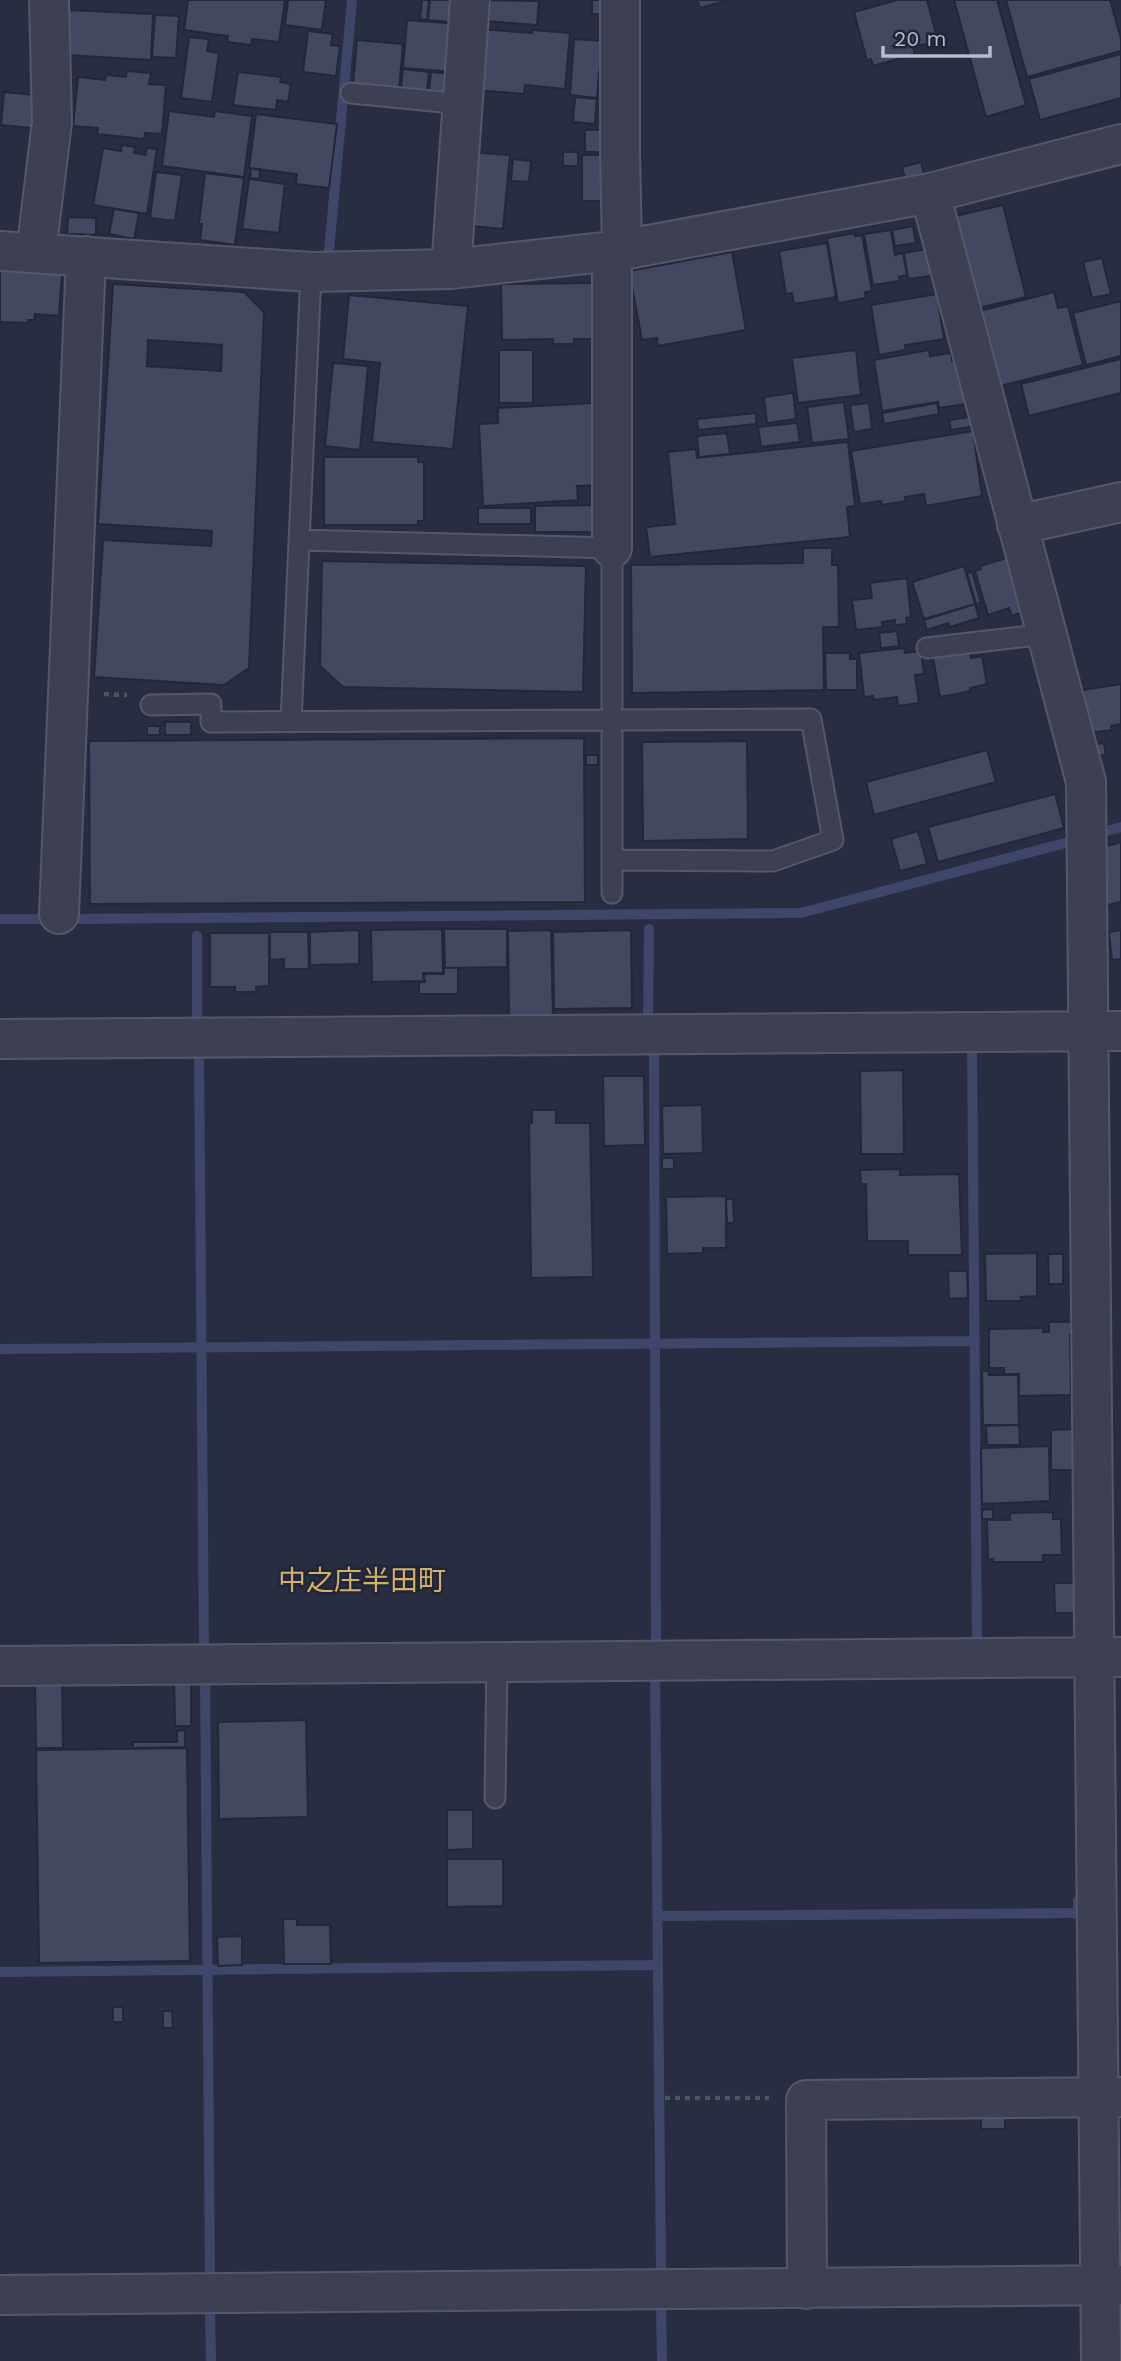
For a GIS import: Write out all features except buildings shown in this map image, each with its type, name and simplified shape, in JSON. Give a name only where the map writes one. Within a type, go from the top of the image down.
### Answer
[{"type":"street","points":[[49,0],[52,122],[18,252],[311,272],[451,269],[617,251],[930,193],[1121,144]]},
{"type":"street","points":[[451,269],[470,0]]},
{"type":"street","points":[[612,548],[620,153],[620,0]]},
{"type":"street","points":[[930,193],[1086,782],[1104,1031],[1110,2285],[1101,2361]]},
{"type":"street","points":[[59,914],[86,256]]},
{"type":"street","points":[[1017,525],[1121,502]]},
{"type":"street","points":[[0,1039],[1104,1031]]},
{"type":"street","points":[[0,1666],[1107,1658]]},
{"type":"street","points":[[807,2288],[807,2100],[1110,2097]]},
{"type":"street","points":[[0,2295],[1110,2285]]},
{"type":"lane","points":[[351,93],[463,104]]},
{"type":"lane","points":[[291,722],[311,272]]},
{"type":"lane","points":[[299,540],[612,548],[612,892]]},
{"type":"lane","points":[[928,648],[1046,634]]},
{"type":"lane","points":[[151,705],[211,704],[211,722],[811,719],[833,841],[773,861],[612,860]]},
{"type":"lane","points":[[495,1798],[497,1662]]},
{"type":"path","points":[[68,694],[140,695],[151,705]]},
{"type":"path","points":[[665,2098],[807,2100]]},
{"type":"waterway","points":[[329,251],[352,0]]},
{"type":"waterway","points":[[1103,832],[1121,827]]},
{"type":"waterway","points":[[71,919],[801,913],[1069,842]]},
{"type":"waterway","points":[[0,919],[47,919]]},
{"type":"waterway","points":[[648,1025],[649,929]]},
{"type":"waterway","points":[[197,936],[197,1029]]},
{"type":"waterway","points":[[969,1643],[977,1643],[972,1048]]},
{"type":"waterway","points":[[654,1052],[656,1646]]},
{"type":"waterway","points":[[199,1053],[204,1649]]},
{"type":"waterway","points":[[0,1349],[975,1341]]},
{"type":"waterway","points":[[655,1672],[661,2272]]},
{"type":"waterway","points":[[205,1677],[210,2277]]},
{"type":"waterway","points":[[657,1916],[1078,1913],[1078,1901]]},
{"type":"waterway","points":[[0,1972],[657,1965]]},
{"type":"waterway","points":[[661,2308],[662,2361]]},
{"type":"waterway","points":[[210,2309],[211,2361]]},
{"type":"district","name":"中之庄半田町","points":[[362,1580]]}]
